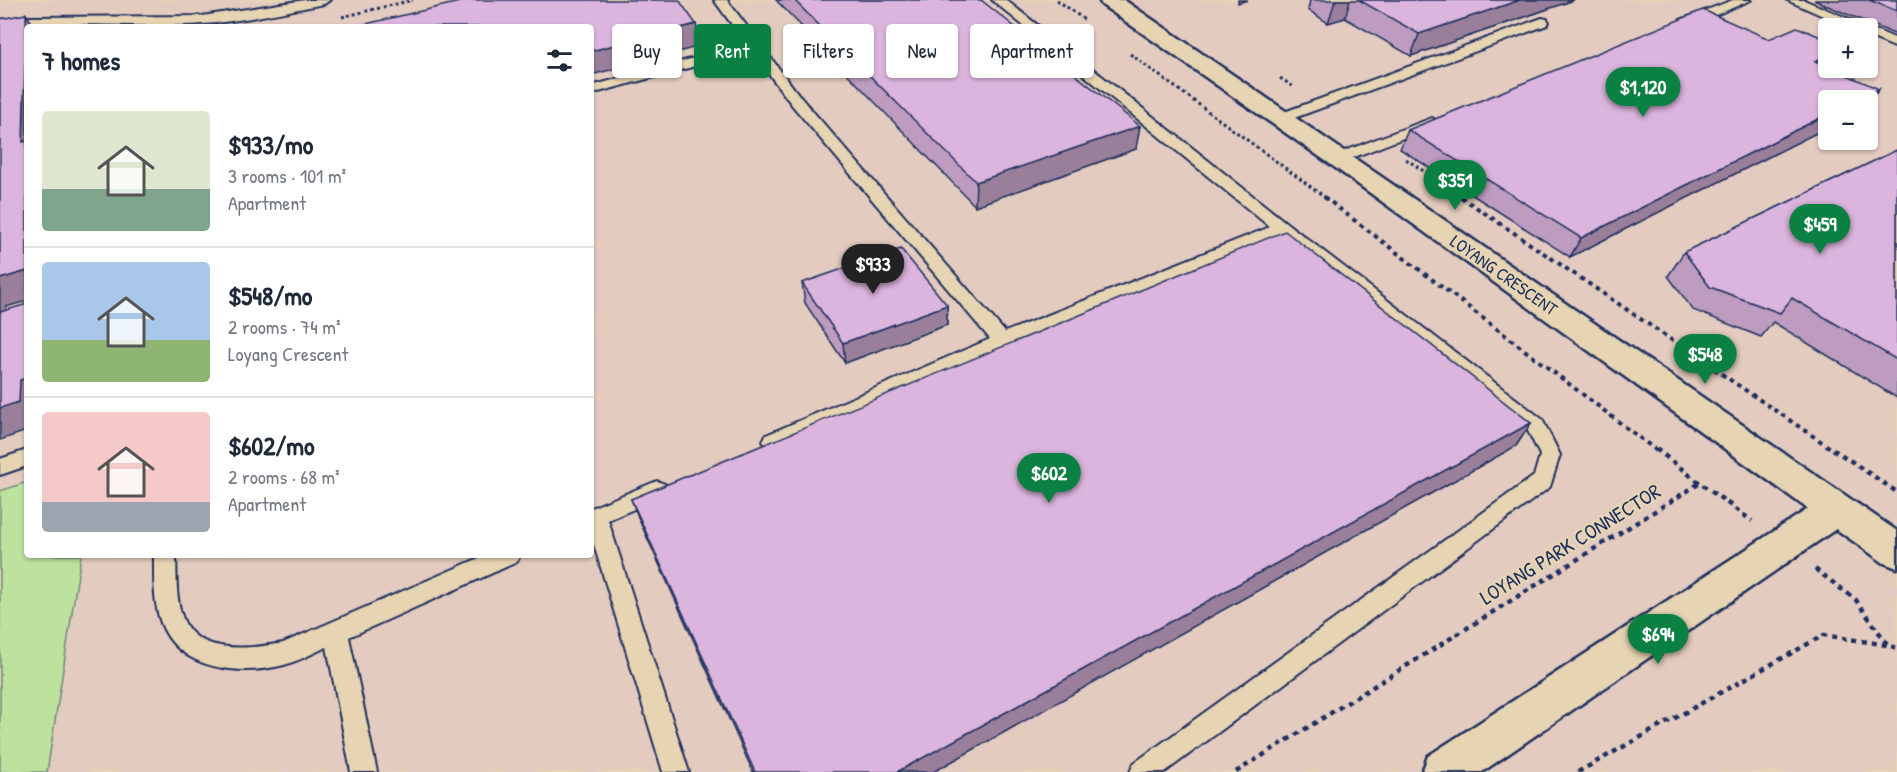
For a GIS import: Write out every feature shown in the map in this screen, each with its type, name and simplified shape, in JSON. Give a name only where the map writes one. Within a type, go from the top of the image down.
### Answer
[{"type":"street","name":"LOYANG CRESCENT","points":[[1110,0],[1339,158],[1897,552]]},
{"type":"street","points":[[1444,772],[1837,509]]},
{"type":"lane","points":[[0,24],[48,19],[180,24],[224,19],[324,0]]},
{"type":"lane","points":[[720,0],[738,24]]},
{"type":"lane","points":[[998,0],[1282,228],[1535,424],[1550,455],[1543,481],[1143,772]]},
{"type":"lane","points":[[1670,30],[1745,0]]},
{"type":"lane","points":[[1793,0],[1836,18]]},
{"type":"lane","points":[[1281,118],[1542,22]]},
{"type":"lane","points":[[1878,36],[1897,44]]},
{"type":"lane","points":[[594,89],[694,62]]},
{"type":"lane","points":[[771,67],[797,102],[1002,341]]},
{"type":"lane","points":[[1339,158],[1442,118]]},
{"type":"lane","points":[[759,447],[1002,341],[1282,228]]},
{"type":"lane","points":[[0,467],[24,459]]},
{"type":"lane","points":[[672,484],[594,517],[676,772]]},
{"type":"lane","points":[[165,558],[168,602],[174,626],[190,645],[216,656],[248,659],[285,654],[501,558]]},
{"type":"lane","points":[[336,633],[364,772]]},
{"type":"path","points":[[338,18],[413,0]]},
{"type":"path","points":[[1057,0],[1095,28]]},
{"type":"path","points":[[1123,48],[1300,179],[1856,600],[1888,645]]},
{"type":"path","points":[[1382,142],[1586,284],[1897,492]]},
{"type":"path","name":"LOYANG PARK CONNECTOR","points":[[1236,772],[1700,483]]},
{"type":"path","points":[[1578,772],[1824,635],[1897,648]]},
{"type":"shaded area","points":[[0,0],[1897,0],[1897,772],[0,772]]},
{"type":"green space","points":[[24,483],[24,558],[81,558],[47,772],[0,772],[0,491]]},
{"type":"building","points":[[468,0],[679,0],[696,24],[682,28],[682,24],[612,24],[612,46],[594,50],[594,24],[366,24]]},
{"type":"building","points":[[794,0],[981,0],[1011,24],[970,24],[970,78],[1079,78],[1140,126],[976,182],[872,78],[874,78],[874,24],[818,24]]},
{"type":"building","points":[[1359,0],[1520,0],[1419,34]]},
{"type":"building","points":[[1869,0],[1897,0],[1897,11]]},
{"type":"building","points":[[1703,10],[1769,39],[1797,27],[1818,36],[1818,60],[1815,61],[1818,62],[1818,78],[1854,78],[1879,89],[1818,90],[1818,119],[1581,238],[1408,130]]},
{"type":"building","points":[[26,14],[23,142],[24,272],[0,279],[0,19]]},
{"type":"building","points":[[1897,150],[1897,360],[1792,298],[1780,313],[1710,287],[1684,252]]},
{"type":"building","points":[[1285,231],[1531,423],[897,772],[755,772],[631,499]]},
{"type":"building","points":[[901,249],[947,305],[843,343],[802,283]]},
{"type":"building","points":[[24,305],[24,379],[20,380],[19,402],[0,408],[0,312]]}]
